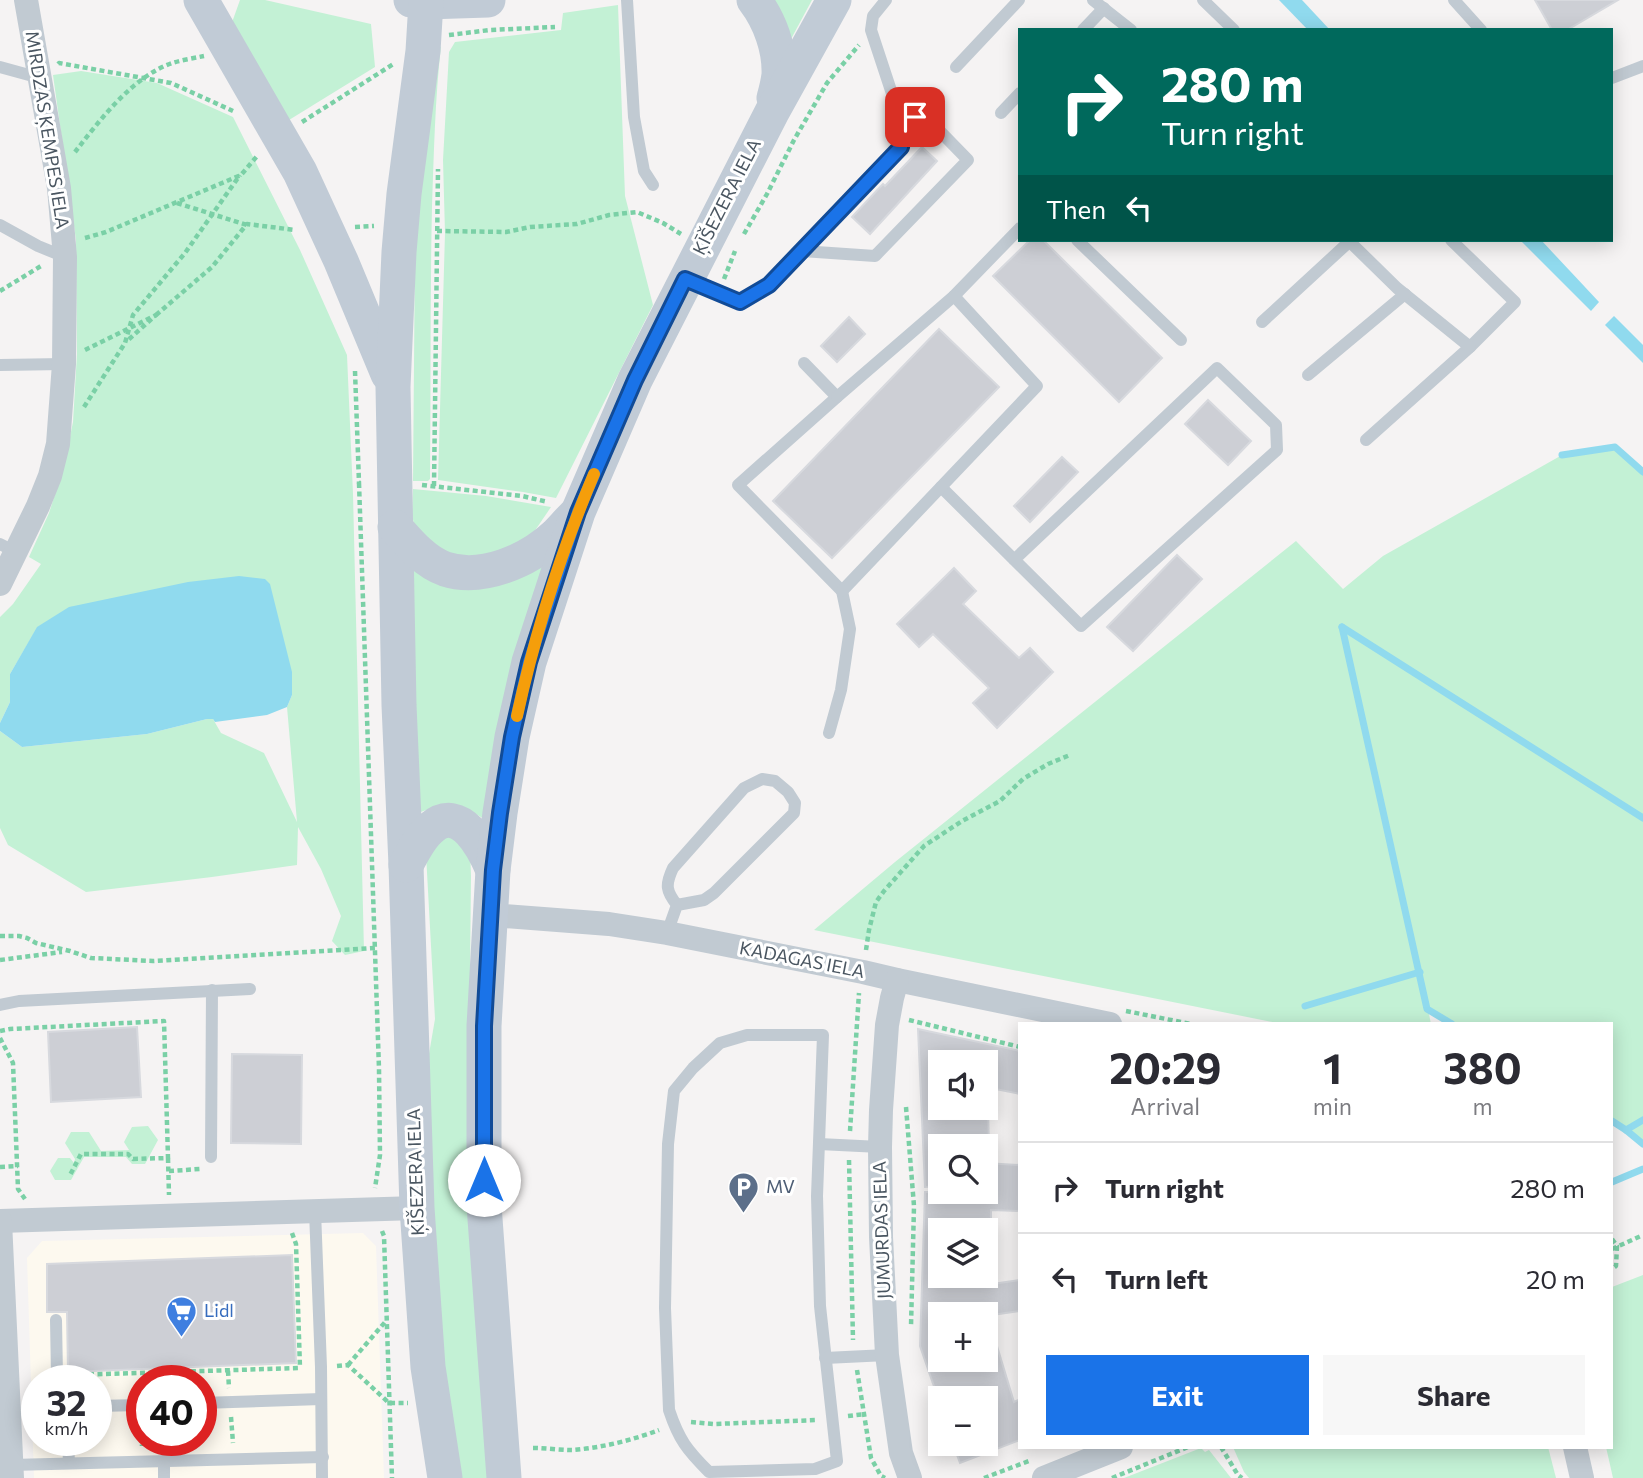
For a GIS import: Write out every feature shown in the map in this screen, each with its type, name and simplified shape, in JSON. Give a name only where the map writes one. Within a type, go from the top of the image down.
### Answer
[{"type":"street","name":"MIRDZAS ĶEMPES IELA","points":[[0,584],[8,548],[38,506],[50,476],[58,444],[64,363],[57,255],[57,175],[26,0]]},
{"type":"street","name":"ĶĪŠEZERA IELA","points":[[201,0],[267,140],[300,172],[307,233],[393,387]]},
{"type":"street","points":[[419,1],[488,0]]},
{"type":"street","name":"ĶĪŠEZERA IELA","points":[[754,0],[769,23],[776,47],[779,76],[772,112]]},
{"type":"street","name":"ĶĪŠEZERA IELA","points":[[395,527],[412,547],[436,564],[467,573],[492,570],[524,557],[554,537],[566,508],[635,380],[691,267],[834,0]]},
{"type":"street","name":"ĶĪŠEZERA IELA","points":[[419,1],[423,51],[401,226],[396,306],[393,387],[395,527],[398,685],[417,1208],[428,1367],[445,1478]]},
{"type":"street","name":"ĶĪŠEZERA IELA","points":[[504,1478],[484,1205],[484,1026],[493,870],[512,737],[566,508]]},
{"type":"street","points":[[406,865],[423,837],[433,826],[444,820],[458,822],[469,829],[484,849],[493,870]]},
{"type":"street","name":"KADAGAS IELA","points":[[491,915],[609,924],[667,933],[863,971],[1078,1021]]},
{"type":"street","name":"JUMURDAS IELA","points":[[897,980],[887,1025],[880,1147],[881,1237],[887,1355],[901,1452],[910,1478]]},
{"type":"street","points":[[11,1471],[0,1221],[417,1208]]},
{"type":"street","points":[[1044,1478],[1116,1449]]},
{"type":"street","points":[[1575,1449],[1582,1478]]},
{"type":"lane","points":[[627,0],[634,117],[644,172],[653,185]]},
{"type":"lane","points":[[691,267],[718,292],[740,302],[769,285],[901,147],[904,130],[900,113],[871,30],[873,16],[886,0]]},
{"type":"lane","points":[[956,66],[1019,0]]},
{"type":"lane","points":[[1203,0],[1232,28]]},
{"type":"lane","points":[[1454,0],[1479,28]]},
{"type":"lane","points":[[1084,28],[1098,4],[1128,28]]},
{"type":"lane","points":[[1613,78],[1643,66]]},
{"type":"lane","points":[[0,67],[41,78]]},
{"type":"lane","points":[[1001,113],[1018,95]]},
{"type":"lane","points":[[803,251],[875,256],[968,159],[930,121],[900,113]]},
{"type":"lane","points":[[0,225],[57,255]]},
{"type":"lane","points":[[828,733],[841,690],[850,629],[842,591],[738,485],[954,296],[1018,230]]},
{"type":"lane","points":[[1079,242],[1181,340]]},
{"type":"lane","points":[[1262,322],[1348,242]]},
{"type":"lane","points":[[1350,242],[1405,294],[1470,347]]},
{"type":"lane","points":[[1366,440],[1470,347],[1515,302],[1453,242]]},
{"type":"lane","points":[[1308,374],[1405,294]]},
{"type":"lane","points":[[842,591],[1038,386],[954,296]]},
{"type":"lane","points":[[0,365],[64,363]]},
{"type":"lane","points":[[804,363],[837,397]]},
{"type":"lane","points":[[941,487],[1014,560],[1081,626],[1277,450],[1276,425],[1217,368],[1014,560]]},
{"type":"lane","points":[[762,779],[775,782],[788,792],[795,803],[794,813],[714,893],[704,900],[677,905],[669,895],[667,881],[673,868],[744,788],[762,779]]},
{"type":"lane","points":[[667,933],[677,905]]},
{"type":"lane","points":[[0,1005],[19,1001],[250,989]]},
{"type":"lane","points":[[208,1163],[212,990]]},
{"type":"lane","points":[[747,1035],[823,1035],[817,1196],[820,1306],[825,1358],[837,1461],[816,1469],[709,1472],[686,1449],[669,1410],[666,1363],[668,1144],[674,1091],[692,1068],[720,1043],[747,1035]]},
{"type":"lane","points":[[819,1144],[880,1147]]},
{"type":"lane","points":[[315,1211],[323,1478]]},
{"type":"lane","points":[[56,1320],[58,1365]]},
{"type":"lane","points":[[825,1358],[887,1355]]},
{"type":"lane","points":[[217,1402],[321,1399]]},
{"type":"lane","points":[[69,1456],[69,1463]]},
{"type":"lane","points":[[11,1471],[69,1463],[323,1457]]},
{"type":"lane","points":[[164,1461],[164,1478]]},
{"type":"path","points":[[125,343],[134,315],[186,253],[241,174],[260,154],[267,140],[398,61],[423,51],[446,36],[490,30],[555,27]]},
{"type":"path","points":[[743,235],[827,83],[871,30]]},
{"type":"path","points":[[57,175],[104,114],[144,78],[171,64],[209,55]]},
{"type":"path","points":[[41,78],[59,63],[171,83],[237,113],[232,101]]},
{"type":"path","points":[[434,486],[438,164]]},
{"type":"path","points":[[0,291],[57,255],[241,174]]},
{"type":"path","points":[[177,203],[248,225],[307,233],[401,226]]},
{"type":"path","points":[[437,231],[506,232],[530,227],[577,224],[609,215],[636,212],[663,223],[680,234],[691,267]]},
{"type":"path","points":[[289,217],[307,233]]},
{"type":"path","points":[[58,444],[125,343],[212,267],[248,225]]},
{"type":"path","points":[[718,292],[737,245]]},
{"type":"path","points":[[64,363],[156,315]]},
{"type":"path","points":[[355,363],[375,948],[380,1155],[375,1189],[376,1209],[384,1236],[392,1478]]},
{"type":"path","points":[[359,483],[369,483]]},
{"type":"path","points":[[413,485],[522,496],[566,508]]},
{"type":"path","points":[[867,956],[866,946],[876,902],[924,846],[962,821],[1000,801],[1023,779],[1070,755]]},
{"type":"path","points":[[0,936],[19,936],[91,958],[153,961],[375,948]]},
{"type":"path","points":[[0,960],[70,951]]},
{"type":"path","points":[[859,990],[849,1146],[854,1357],[871,1458],[881,1476],[885,1478]]},
{"type":"path","points":[[908,1033],[909,1020],[915,1014]]},
{"type":"path","points":[[909,1020],[1018,1047]]},
{"type":"path","points":[[0,1031],[164,1021],[169,1191]]},
{"type":"path","points":[[0,1038],[13,1063],[18,1166],[0,1167]]},
{"type":"path","points":[[906,1105],[914,1206],[911,1335]]},
{"type":"path","points":[[69,1177],[81,1154],[128,1154],[133,1159],[168,1158]]},
{"type":"path","points":[[169,1171],[208,1163]]},
{"type":"path","points":[[289,1229],[296,1244],[300,1368]]},
{"type":"path","points":[[1613,1268],[1616,1266],[1614,1247],[1643,1236]]},
{"type":"path","points":[[217,1370],[348,1365],[386,1321]]},
{"type":"path","points":[[348,1365],[389,1403]]},
{"type":"path","points":[[228,1371],[235,1459]]},
{"type":"path","points":[[844,1417],[864,1414]]},
{"type":"path","points":[[688,1422],[714,1424],[823,1420]]},
{"type":"path","points":[[533,1448],[572,1450],[614,1443],[667,1427]]},
{"type":"path","points":[[1112,1478],[1183,1449]]},
{"type":"path","points":[[1221,1449],[1240,1476]]},
{"type":"path","points":[[142,1456],[142,1461]]},
{"type":"shaded area","points":[[363,1233],[376,1246],[384,1478],[34,1478],[33,1456],[112,1456],[112,1365],[30,1365],[27,1258],[42,1241]]},
{"type":"green space","points":[[240,0],[265,0],[371,24],[375,67],[289,120],[230,28]]},
{"type":"green space","points":[[772,0],[812,0],[791,39]]},
{"type":"green space","points":[[618,5],[625,196],[653,305],[556,498],[438,480],[445,233],[443,160],[449,52],[455,42],[561,30],[563,13]]},
{"type":"green space","points":[[441,46],[432,206],[430,479],[413,481],[415,247],[436,53]]},
{"type":"green space","points":[[81,71],[157,83],[233,117],[300,250],[347,355],[364,951],[345,955],[332,941],[341,916],[321,869],[298,827],[297,865],[86,892],[8,845],[0,828],[0,731],[22,747],[147,734],[207,719],[213,719],[221,733],[264,753],[297,822],[287,707],[292,695],[37,628],[10,674],[10,702],[0,723],[0,617],[13,604],[41,564],[29,557],[49,513],[64,466],[73,422],[77,354],[76,240],[53,75]]},
{"type":"green space","points":[[1615,447],[1643,472],[1643,1144],[1613,1122],[1613,1022],[1449,1022],[1428,1009],[1431,1022],[1272,1022],[814,930],[1296,541],[1343,589],[1383,556],[1562,455]]},
{"type":"green space","points":[[413,489],[486,496],[551,507],[534,532],[516,549],[450,560],[414,525]]},
{"type":"green space","points":[[546,563],[484,819],[476,814],[429,809],[418,813],[409,568]]},
{"type":"green space","points":[[443,833],[470,849],[470,973],[490,1478],[458,1478],[448,1417],[424,1083],[435,1019],[426,854]]},
{"type":"green space","points":[[148,1126],[158,1140],[145,1164],[132,1164],[126,1157],[84,1157],[71,1180],[55,1180],[50,1171],[58,1158],[70,1158],[74,1163],[75,1159],[65,1143],[71,1132],[89,1132],[101,1151],[129,1150],[124,1142],[132,1127]]},
{"type":"green space","points":[[1643,1275],[1643,1478],[1613,1478],[1606,1449],[1613,1449],[1613,1287]]},
{"type":"green space","points":[[1202,1449],[1205,1452],[1209,1450],[1231,1478],[1124,1478]]},
{"type":"green space","points":[[1234,1449],[1549,1449],[1556,1478],[1249,1478]]},
{"type":"water","points":[[1279,0],[1302,0],[1328,28],[1306,28]]},
{"type":"water","points":[[1522,242],[1543,242],[1599,302],[1591,311]]},
{"type":"water","points":[[1614,316],[1643,345],[1643,363],[1605,325]]},
{"type":"water","points":[[239,576],[265,579],[270,584],[292,672],[292,695],[287,707],[267,715],[215,722],[213,719],[207,719],[147,734],[22,747],[0,731],[0,723],[10,702],[10,674],[37,627],[69,607],[188,582]]},
{"type":"building","points":[[1535,0],[1618,0],[1570,28],[1551,28]]},
{"type":"building","points":[[922,147],[937,161],[870,234],[852,217]]},
{"type":"building","points":[[1028,242],[1045,242],[1162,358],[1119,402],[993,276]]},
{"type":"building","points":[[849,317],[865,334],[837,362],[821,346]]},
{"type":"building","points":[[939,329],[999,387],[832,558],[773,501]]},
{"type":"building","points":[[1208,400],[1251,441],[1228,465],[1185,424]]},
{"type":"building","points":[[1062,457],[1078,472],[1030,522],[1014,506]]},
{"type":"building","points":[[1177,555],[1202,579],[1133,651],[1107,627]]},
{"type":"building","points":[[954,568],[976,591],[963,604],[1019,658],[1030,648],[1053,672],[997,728],[973,703],[989,688],[933,634],[919,647],[897,624]]},
{"type":"building","points":[[137,1027],[141,1097],[51,1102],[48,1032]]},
{"type":"building","points":[[918,1029],[1018,1051],[1018,1094],[998,1090],[998,1050],[928,1050],[928,1120],[988,1120],[989,1134],[928,1134],[928,1187],[925,1187]]},
{"type":"building","points":[[232,1054],[302,1055],[301,1144],[231,1143]]},
{"type":"building","points":[[998,1164],[1018,1165],[1018,1211],[991,1210],[991,1218],[928,1218],[928,1288],[998,1288],[998,1283],[1018,1280],[1018,1311],[998,1314],[998,1302],[928,1302],[928,1369],[920,1346],[925,1192],[928,1192],[928,1204],[998,1204]]},
{"type":"building","name":"Lidl","points":[[292,1255],[296,1363],[217,1366],[126,1365],[126,1370],[112,1370],[112,1365],[68,1365],[67,1312],[47,1312],[47,1264]]},
{"type":"building","points":[[998,1349],[1014,1402],[1018,1400],[1018,1441],[998,1448],[998,1386],[934,1386],[929,1372],[998,1372]]},
{"type":"building","points":[[957,1456],[978,1456],[960,1463]]},
{"type":"waterway","points":[[1562,455],[1615,447],[1643,472]]},
{"type":"waterway","points":[[1342,627],[1427,1009],[1449,1022]]},
{"type":"waterway","points":[[1342,627],[1643,818]]},
{"type":"waterway","points":[[1305,1006],[1420,972]]},
{"type":"waterway","points":[[1626,1130],[1643,1120]]},
{"type":"waterway","points":[[1613,1122],[1643,1144]]},
{"type":"waterway","points":[[1613,1182],[1643,1169]]},
{"type":"slow traffic","points":[[517,716],[529,662],[556,575],[594,474]]},
{"type":"place","name":"MV","points":[[743,1214]]},
{"type":"place","name":"Lidl","points":[[181,1338]]},
{"type":"route","points":[[484,1180],[484,1026],[493,870],[500,813],[512,737],[529,662],[578,512],[635,380],[685,279],[740,302],[769,285],[901,147],[904,130],[900,113],[915,117]]}]
